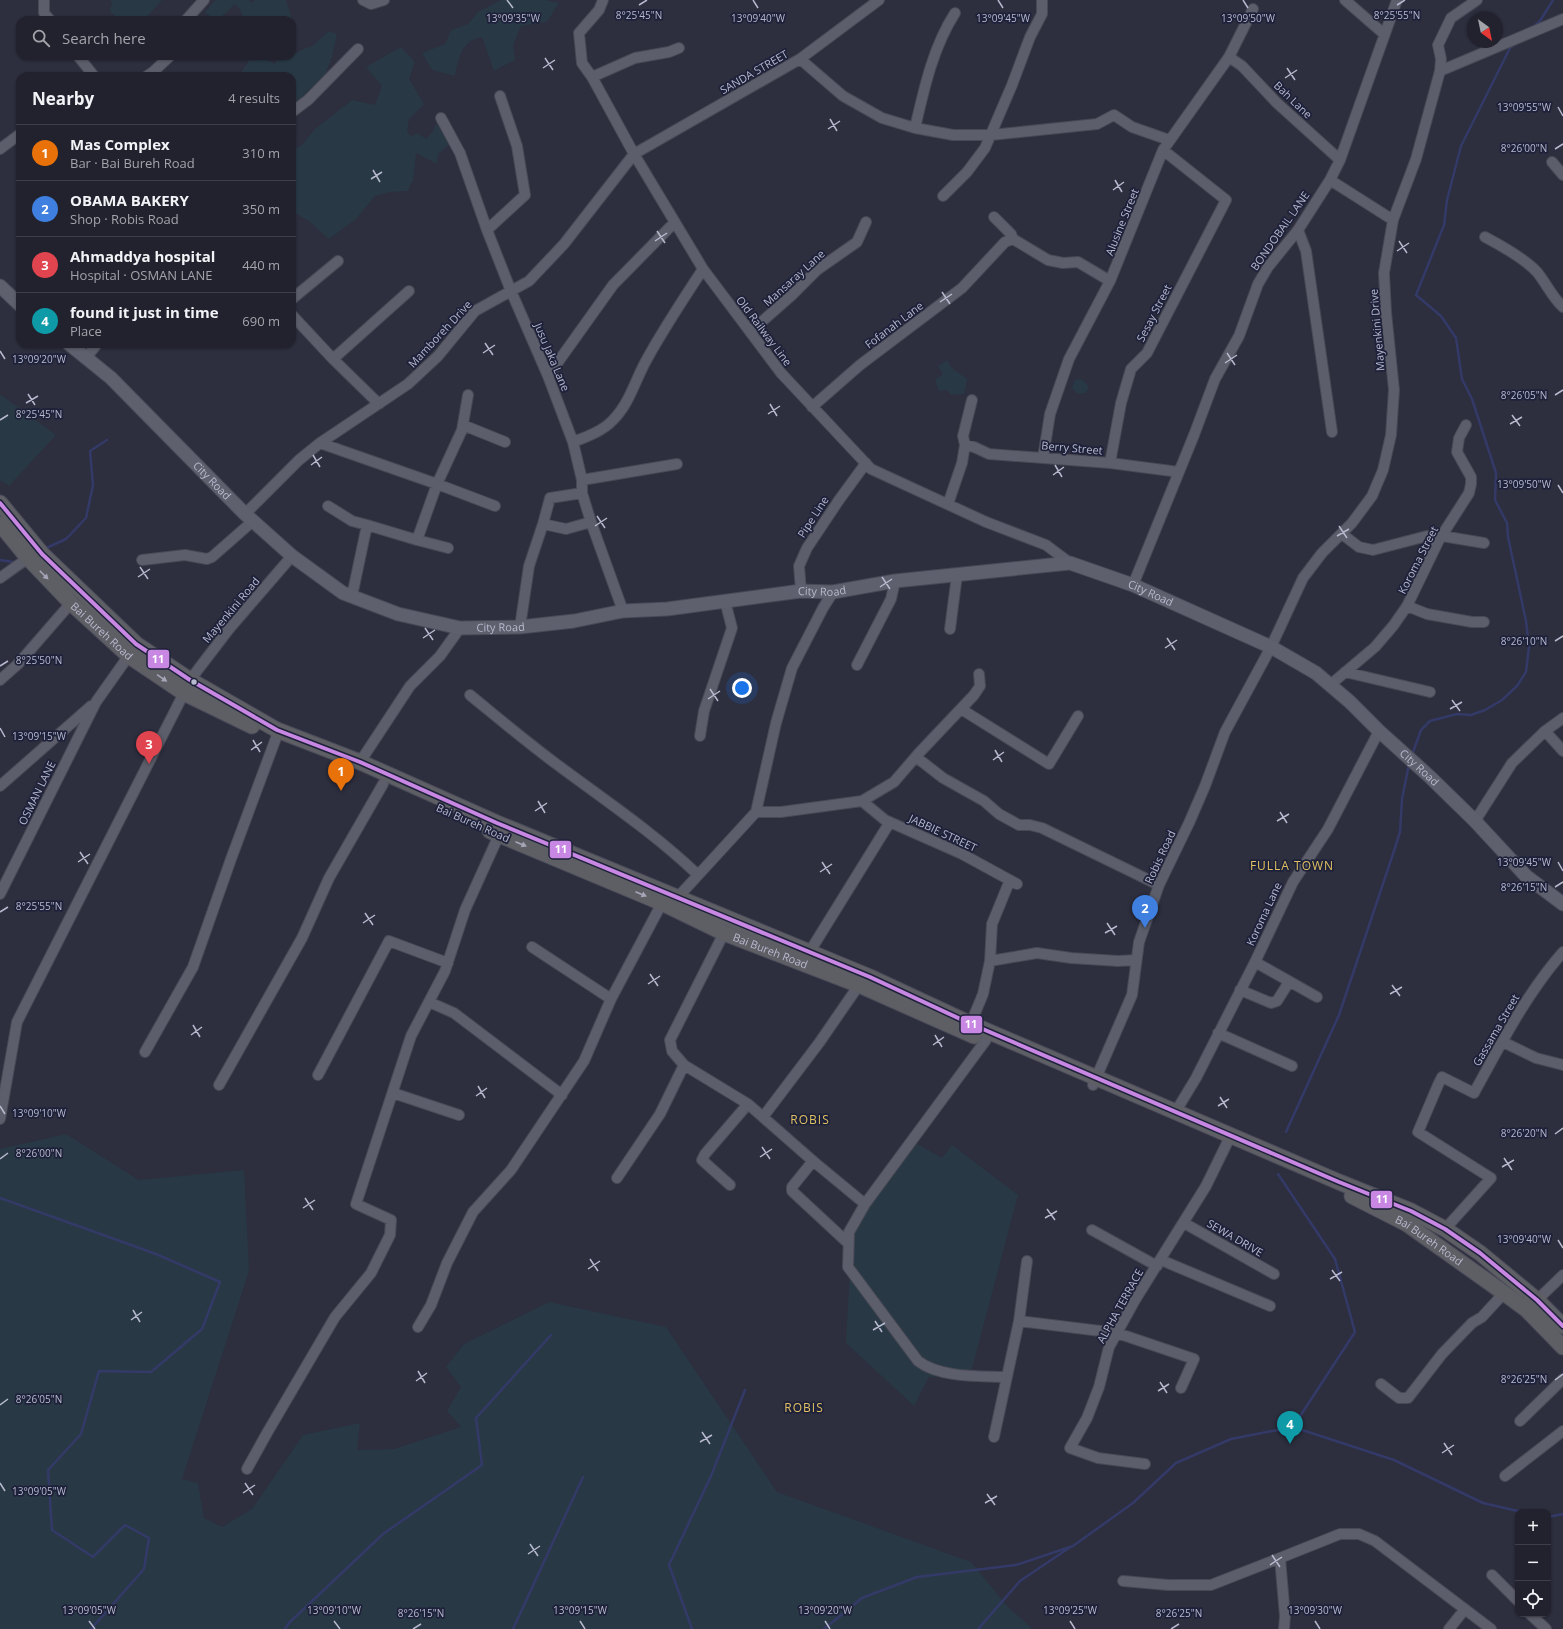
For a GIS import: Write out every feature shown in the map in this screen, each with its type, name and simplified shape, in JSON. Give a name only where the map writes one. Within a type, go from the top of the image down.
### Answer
[{"type":"highway","name":"Bai Bureh Road","points":[[0,503],[42,554],[132,650]]},
{"type":"highway","name":"Bai Bureh Road","points":[[0,524],[28,558],[72,603],[132,650],[187,687],[276,738],[499,835],[662,903],[724,933],[870,977],[969,1028],[986,1040],[1176,1111],[1407,1224],[1504,1293],[1532,1305],[1563,1326]]},
{"type":"highway","name":"Bai Bureh Road","points":[[187,687],[277,730],[360,762],[497,823],[678,897],[859,985],[969,1028],[1230,1138],[1411,1211],[1445,1229],[1480,1253],[1532,1305],[1563,1347]]},
{"type":"main road","points":[[0,286],[16,301]]},
{"type":"main road","name":"City Road","points":[[74,348],[111,378],[249,518],[292,556],[343,593],[398,614],[460,628],[520,627],[574,621],[623,611],[667,609],[725,601],[801,588],[833,592],[895,581],[1070,563],[1133,585],[1271,647],[1316,673],[1350,702],[1378,731],[1411,759],[1476,822],[1526,876],[1563,904]]},
{"type":"street","points":[[44,0],[44,13],[47,16]]},
{"type":"street","points":[[190,16],[204,0]]},
{"type":"street","points":[[363,0],[371,4],[384,0]]},
{"type":"street","name":"Old Railway Line","points":[[603,0],[599,10],[579,33],[582,63],[592,77],[634,154],[703,269],[781,373],[871,469],[986,522],[1046,545],[1070,563]]},
{"type":"street","name":"SANDA STREET","points":[[634,154],[800,59],[879,0]]},
{"type":"street","points":[[942,196],[967,172],[985,148],[1030,36],[1042,14],[1042,0]]},
{"type":"street","points":[[1345,0],[1384,34]]},
{"type":"street","name":"BONDOBAIL LANE","points":[[1133,585],[1215,379],[1239,336],[1258,284],[1268,267],[1298,230],[1330,180],[1340,160],[1397,0]]},
{"type":"street","name":"Mayenkini Drive","points":[[1271,647],[1303,578],[1322,553],[1352,523],[1372,496],[1383,470],[1391,434],[1394,390],[1386,312],[1384,273],[1394,220],[1416,159],[1440,71],[1441,59],[1438,45],[1451,18],[1477,0]]},
{"type":"street","name":"Alusine Street","points":[[1043,458],[1050,414],[1069,360],[1110,281],[1163,150],[1229,57],[1253,9]]},
{"type":"street","points":[[915,128],[927,79],[947,27],[955,13]]},
{"type":"street","points":[[1440,71],[1563,19]]},
{"type":"street","points":[[592,77],[634,58],[669,52],[679,48]]},
{"type":"street","points":[[296,109],[308,100],[358,49]]},
{"type":"street","name":"Bah Lane","points":[[1229,57],[1242,66],[1277,103],[1340,160]]},
{"type":"street","points":[[800,59],[843,96],[882,118],[915,128],[953,135],[991,135],[1097,124],[1114,115],[1132,127],[1169,140]]},
{"type":"street","points":[[81,60],[91,72]]},
{"type":"street","points":[[153,72],[166,60]]},
{"type":"street","points":[[487,230],[525,195],[516,146],[500,96]]},
{"type":"street","name":"Jusu Jaka Lane","points":[[441,118],[460,153],[510,291],[548,376],[573,442],[582,480],[582,493],[623,611]]},
{"type":"street","points":[[0,149],[16,137]]},
{"type":"street","name":"Sesay Street","points":[[1110,464],[1121,402],[1131,369],[1147,353],[1226,200],[1163,150]]},
{"type":"street","name":"Mamboreh Drive","points":[[142,560],[185,555],[207,559],[212,557],[249,518],[299,460],[320,443],[408,384],[433,360],[475,311],[529,281],[564,244],[634,154]]},
{"type":"street","points":[[1552,162],[1563,175]]},
{"type":"street","points":[[1330,180],[1394,220]]},
{"type":"street","points":[[994,217],[1011,234],[1009,241],[1048,260],[1063,263],[1078,262],[1110,281]]},
{"type":"street","points":[[548,376],[613,285],[675,222]]},
{"type":"street","name":"Mansaray Lane","points":[[750,332],[792,296],[817,270],[857,242],[866,222]]},
{"type":"street","points":[[1298,230],[1306,252],[1332,432]]},
{"type":"street","points":[[1485,237],[1509,250],[1536,272],[1557,302],[1563,307]]},
{"type":"street","name":"Fofanah Lane","points":[[812,407],[860,365],[962,288],[1009,241]]},
{"type":"street","points":[[296,297],[338,260]]},
{"type":"street","points":[[573,442],[589,436],[612,421],[627,402],[646,360],[703,269]]},
{"type":"street","points":[[333,359],[409,291]]},
{"type":"street","points":[[296,319],[333,359],[379,404]]},
{"type":"street","points":[[86,358],[94,348]]},
{"type":"street","points":[[417,540],[437,484],[463,426],[468,395]]},
{"type":"street","points":[[948,504],[962,463],[965,445],[963,436],[972,400]]},
{"type":"street","name":"Koroma Street","points":[[1330,685],[1375,647],[1393,626],[1407,606],[1441,538],[1469,493],[1471,477],[1457,452],[1458,438],[1466,425]]},
{"type":"street","points":[[463,426],[505,442]]},
{"type":"street","points":[[320,443],[495,506]]},
{"type":"street","name":"Berry Street","points":[[965,445],[990,454],[1110,464],[1179,472]]},
{"type":"street","name":"Pipe Line","points":[[801,588],[799,566],[807,548],[866,463]]},
{"type":"street","points":[[582,480],[678,464]]},
{"type":"street","points":[[520,627],[529,566],[550,498],[582,493]]},
{"type":"street","points":[[328,506],[352,521],[448,548]]},
{"type":"street","points":[[543,524],[566,529],[591,522]]},
{"type":"street","points":[[352,596],[367,525]]},
{"type":"street","points":[[1342,534],[1359,547],[1373,550],[1427,536],[1484,543]]},
{"type":"street","name":"Mayenkini Road","points":[[0,1119],[18,1022],[187,687],[229,629],[292,556]]},
{"type":"street","points":[[0,578],[28,558]]},
{"type":"street","points":[[950,629],[958,575]]},
{"type":"street","points":[[857,665],[891,599],[895,581]]},
{"type":"street","points":[[785,588],[801,588]]},
{"type":"street","points":[[678,897],[697,874],[756,812],[776,723],[792,668],[823,608],[833,592]]},
{"type":"street","points":[[700,736],[704,711],[732,628],[725,601]]},
{"type":"street","points":[[0,680],[18,664],[72,603]]},
{"type":"street","points":[[1407,606],[1427,614],[1472,622],[1484,622]]},
{"type":"street","points":[[360,762],[410,686],[440,656],[460,628]]},
{"type":"street","name":"Robis Road","points":[[1095,1081],[1132,995],[1139,942],[1159,885],[1199,801],[1225,732],[1271,647]]},
{"type":"street","name":"OSMAN LANE","points":[[0,894],[96,702],[132,650]]},
{"type":"street","points":[[1344,672],[1430,692]]},
{"type":"street","points":[[756,812],[782,812],[862,800],[894,782],[974,695],[980,686],[979,674]]},
{"type":"street","points":[[470,695],[551,760],[601,796],[668,848],[697,874]]},
{"type":"street","points":[[0,786],[96,702]]},
{"type":"street","points":[[961,708],[1049,764],[1078,716]]},
{"type":"street","points":[[1476,822],[1512,763],[1545,730],[1563,718]]},
{"type":"street","points":[[1545,730],[1563,752]]},
{"type":"street","name":"Koroma Lane","points":[[1176,1111],[1196,1078],[1255,962],[1293,882],[1328,829],[1378,731]]},
{"type":"street","points":[[145,1052],[193,967],[276,738]]},
{"type":"street","points":[[916,757],[943,778],[984,801],[999,814],[1020,825],[1030,825],[1042,828],[1159,885]]},
{"type":"street","points":[[219,1085],[302,938],[330,878],[383,784]]},
{"type":"street","name":"JABBIE STREET","points":[[862,800],[890,822],[962,854],[1014,882],[992,924],[990,960]]},
{"type":"street","points":[[806,958],[890,822]]},
{"type":"street","points":[[247,1469],[266,1432],[335,1317],[371,1273],[390,1235],[391,1220],[356,1204],[411,1036],[445,971],[465,910],[499,835]]},
{"type":"street","points":[[418,1327],[430,1305],[447,1263],[473,1212],[511,1170],[584,1061],[611,999],[662,903]]},
{"type":"street","points":[[724,933],[670,1040],[672,1051],[684,1065],[748,1104],[865,1204]]},
{"type":"street","points":[[318,1075],[389,941],[448,963]]},
{"type":"street","points":[[532,947],[611,999]]},
{"type":"street","name":"Gassama Street","points":[[1445,1229],[1491,1178],[1418,1132],[1438,1085],[1442,1077],[1474,1093],[1525,1003],[1549,968],[1563,952]]},
{"type":"street","points":[[969,1028],[983,994],[990,960],[1036,953],[1071,958],[1118,961],[1136,960]]},
{"type":"street","points":[[1255,962],[1317,997]]},
{"type":"street","points":[[1240,990],[1271,1003],[1277,1001],[1289,982]]},
{"type":"street","points":[[764,1117],[819,1044],[859,985]]},
{"type":"street","points":[[429,1002],[454,1013],[562,1095]]},
{"type":"street","points":[[1218,1033],[1292,1066]]},
{"type":"street","points":[[986,1040],[865,1204],[849,1232],[848,1267],[918,1362],[925,1367],[936,1372],[1006,1377]]},
{"type":"street","points":[[1503,1042],[1536,1058],[1563,1065]]},
{"type":"street","points":[[617,1178],[660,1114],[684,1065]]},
{"type":"street","points":[[393,1093],[459,1116]]},
{"type":"street","points":[[730,1185],[702,1160],[705,1154],[748,1104]]},
{"type":"street","name":"ALPHA TERRACE","points":[[1145,1464],[1098,1458],[1070,1448],[1087,1418],[1099,1387],[1109,1347],[1135,1300],[1206,1186],[1230,1138]]},
{"type":"street","points":[[813,1161],[792,1187],[792,1191],[848,1242]]},
{"type":"street","name":"SEWA DRIVE","points":[[1184,1223],[1274,1274]]},
{"type":"street","points":[[1092,1230],[1159,1263],[1270,1306]]},
{"type":"street","points":[[994,1437],[1019,1321],[1027,1261]]},
{"type":"street","points":[[1532,1305],[1563,1275]]},
{"type":"street","points":[[1381,1384],[1399,1398],[1408,1398],[1442,1354],[1472,1322],[1482,1316],[1504,1293]]},
{"type":"street","points":[[1019,1321],[1117,1333],[1194,1359],[1181,1388]]},
{"type":"street","points":[[1520,1421],[1563,1379]]},
{"type":"street","points":[[1505,1476],[1563,1431]]},
{"type":"street","points":[[1123,1581],[1168,1585],[1212,1585],[1340,1534],[1359,1534],[1375,1541],[1491,1629]]},
{"type":"street","points":[[1280,1558],[1285,1616],[1284,1629]]},
{"type":"street","points":[[1492,1575],[1515,1598]]},
{"type":"street","points":[[1449,1629],[1465,1609]]},
{"type":"street","points":[[1533,1617],[1546,1629]]},
{"type":"shaded area","points":[[110,0],[162,0],[148,16],[115,16],[110,12],[112,2]]},
{"type":"shaded area","points":[[215,0],[248,0],[252,3],[255,0],[286,0],[291,16],[242,16],[241,10],[235,4],[222,16],[210,16],[205,12]]},
{"type":"shaded area","points":[[501,0],[546,0],[559,3],[547,22],[521,26],[513,45],[515,60],[494,71],[482,37],[475,39],[465,46],[458,63],[455,76],[432,70],[422,53],[445,44],[451,30],[468,24],[478,12]]},
{"type":"shaded area","points":[[329,31],[337,34],[332,57],[325,75],[307,91],[296,105],[296,72],[242,72],[249,60],[267,60],[275,64],[276,60],[296,60],[296,53],[312,46]]},
{"type":"shaded area","points":[[401,47],[415,62],[409,79],[424,104],[409,119],[407,132],[411,136],[418,133],[426,139],[433,131],[436,123],[450,144],[438,154],[437,164],[416,153],[413,182],[411,183],[408,191],[389,192],[375,196],[356,219],[329,239],[310,222],[296,213],[296,148],[301,146],[315,129],[352,100],[375,105],[382,86],[366,67]]},
{"type":"shaded area","points":[[947,360],[952,368],[967,379],[964,394],[951,395],[947,390],[939,391],[935,380],[943,374],[938,366]]},
{"type":"shaded area","points":[[1081,379],[1089,386],[1086,393],[1078,394],[1072,388],[1075,380]]},
{"type":"shaded area","points":[[0,394],[56,435],[9,486],[0,480]]},
{"type":"shaded area","points":[[66,1134],[139,1180],[244,1170],[249,1271],[182,1479],[198,1483],[204,1518],[222,1527],[252,1509],[303,1435],[360,1423],[357,1450],[394,1449],[461,1427],[447,1411],[461,1387],[446,1367],[464,1344],[549,1302],[666,1327],[777,1492],[971,1562],[1008,1607],[1033,1629],[0,1629],[0,1149]]},
{"type":"shaded area","points":[[914,1142],[942,1158],[952,1145],[1018,1195],[970,1376],[929,1377],[914,1406],[846,1343],[852,1231]]},
{"type":"waterway","points":[[1533,27],[1540,21],[1553,0]]},
{"type":"waterway","points":[[1412,755],[1421,730],[1430,721],[1457,714],[1471,715],[1485,710],[1502,700],[1517,686],[1526,672],[1529,647],[1526,621],[1508,537],[1507,523],[1495,500],[1496,473],[1472,399],[1462,379],[1456,338],[1441,316],[1416,295],[1444,225],[1447,200],[1461,146],[1510,48],[1515,44]]},
{"type":"waterway","points":[[44,549],[66,539],[86,518],[93,485],[90,451],[107,440]]},
{"type":"waterway","points":[[0,560],[13,562]]},
{"type":"waterway","points":[[1286,1132],[1339,1015],[1393,854],[1400,832],[1402,799],[1409,764]]},
{"type":"waterway","points":[[824,1629],[862,1598],[917,1577],[1016,1565],[1073,1546],[1133,1503],[1176,1463],[1231,1439],[1293,1427],[1355,1332],[1335,1259],[1278,1174]]},
{"type":"waterway","points":[[0,1198],[156,1254],[220,1282],[202,1329],[151,1372],[99,1371],[81,1434],[48,1470],[52,1530],[93,1557],[125,1525],[149,1538],[144,1569],[91,1629]]},
{"type":"waterway","points":[[285,1629],[289,1623],[383,1534],[482,1465],[476,1418],[551,1335]]},
{"type":"waterway","points":[[692,1629],[669,1565],[711,1476],[745,1390]]},
{"type":"waterway","points":[[1293,1427],[1394,1460],[1483,1503],[1515,1510]]},
{"type":"waterway","points":[[513,1629],[583,1477]]},
{"type":"waterway","points":[[1551,1516],[1563,1514]]},
{"type":"waterway","points":[[978,1629],[1020,1581],[1069,1548]]},
{"type":"transit line","name":"11","points":[[0,503],[42,554],[136,644],[190,680],[277,730],[360,762],[497,823],[870,977],[971,1024],[1339,1182],[1411,1211],[1445,1229],[1480,1253],[1537,1300],[1563,1326]]},
{"type":"place","name":"Ahmaddya hospital","points":[[149,764]]},
{"type":"place","name":"Mas Complex","points":[[341,791]]},
{"type":"place","name":"OBAMA BAKERY","points":[[1145,928]]},
{"type":"place","name":"found it just in time","points":[[1290,1444]]},
{"type":"district","name":"FULLA TOWN","points":[[1292,866]]},
{"type":"district","name":"ROBIS","points":[[810,1120]]},
{"type":"district","name":"ROBIS","points":[[804,1408]]}]
